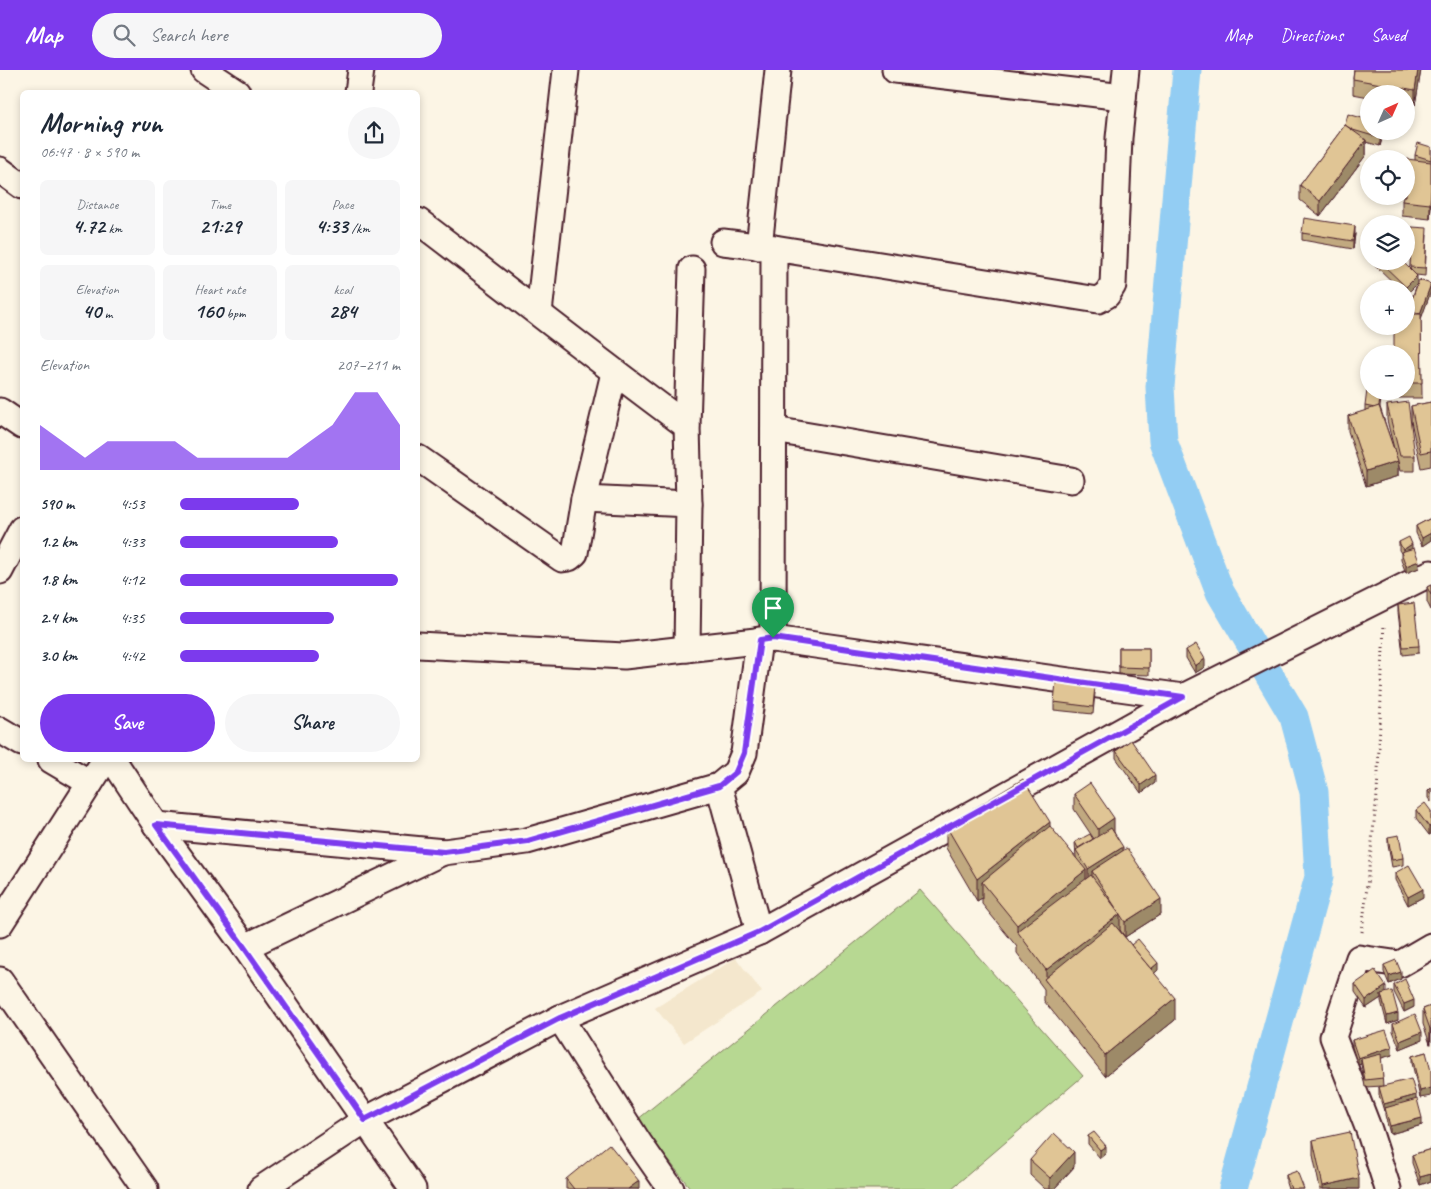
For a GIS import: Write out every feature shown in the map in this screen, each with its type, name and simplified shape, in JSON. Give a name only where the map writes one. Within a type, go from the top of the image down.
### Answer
[{"type":"street","points":[[204,70],[234,90]]},
{"type":"street","points":[[358,90],[361,70]]},
{"type":"street","points":[[539,313],[566,70]]},
{"type":"street","points":[[156,825],[444,852],[528,841],[719,786],[736,772],[744,753],[766,639],[774,430],[767,248],[778,70]]},
{"type":"street","points":[[896,70],[1123,98]]},
{"type":"street","points":[[723,242],[1098,300],[1107,295],[1113,285],[1119,138],[1126,70]]},
{"type":"street","points":[[0,170],[20,185]]},
{"type":"street","points":[[420,223],[614,373],[687,426]]},
{"type":"street","points":[[687,649],[689,504],[687,426],[692,269]]},
{"type":"street","points":[[420,459],[562,559],[569,558],[575,553],[584,499],[614,373]]},
{"type":"street","points":[[0,411],[20,425]]},
{"type":"street","points":[[774,430],[1070,480]]},
{"type":"street","points":[[584,499],[689,504]]},
{"type":"street","points":[[0,571],[12,537]]},
{"type":"street","points":[[261,1189],[365,1120],[560,1018],[759,932],[1183,697],[1431,573]]},
{"type":"street","points":[[420,645],[624,656],[766,639],[1183,697]]},
{"type":"street","points":[[0,730],[20,743]]},
{"type":"street","points":[[54,762],[90,783]]},
{"type":"street","points":[[0,924],[104,762]]},
{"type":"street","points":[[114,762],[156,825],[244,947],[413,1189]]},
{"type":"street","points":[[719,786],[759,932]]},
{"type":"street","points":[[244,947],[444,852]]},
{"type":"street","points":[[1388,1189],[1334,1036],[1359,958],[1400,964],[1431,946]]},
{"type":"street","points":[[0,980],[145,1189]]},
{"type":"street","points":[[560,1018],[639,1143],[671,1189]]},
{"type":"path","points":[[1359,958],[1377,796],[1386,596]]},
{"type":"shaded area","points":[[736,958],[762,992],[684,1043],[655,1008]]},
{"type":"green space","points":[[920,890],[1083,1076],[951,1189],[691,1189],[637,1120]]},
{"type":"building","points":[[1354,70],[1418,70],[1415,90],[1415,85],[1387,85],[1353,79]]},
{"type":"building","points":[[1348,114],[1360,117],[1360,132],[1345,125]]},
{"type":"building","points":[[1345,125],[1360,136],[1360,140],[1366,140],[1320,201],[1300,185]]},
{"type":"building","points":[[1418,143],[1431,147],[1431,160],[1415,155]]},
{"type":"building","points":[[1415,160],[1431,162],[1430,204],[1415,202]]},
{"type":"building","points":[[1304,218],[1355,226],[1353,241],[1302,233]]},
{"type":"building","points":[[1415,227],[1427,228],[1425,268],[1415,267]]},
{"type":"building","points":[[1388,270],[1411,270],[1417,276],[1413,280],[1399,280]]},
{"type":"building","points":[[1419,280],[1431,284],[1420,314],[1415,312],[1415,291]]},
{"type":"building","points":[[1415,314],[1421,314],[1422,383],[1415,383],[1415,345],[1394,345],[1394,335],[1415,335]]},
{"type":"building","points":[[1366,400],[1380,400],[1379,406],[1375,408],[1365,406]]},
{"type":"building","points":[[1408,402],[1415,456],[1400,456],[1387,405]]},
{"type":"building","points":[[1431,402],[1431,451],[1421,453],[1411,406]]},
{"type":"building","points":[[1379,406],[1398,461],[1366,471],[1348,416]]},
{"type":"building","points":[[1431,518],[1431,533],[1422,538],[1416,526]]},
{"type":"building","points":[[1409,537],[1412,544],[1403,550],[1399,542]]},
{"type":"building","points":[[1414,548],[1419,561],[1406,566],[1401,552]]},
{"type":"building","points":[[1431,585],[1431,595],[1427,587]]},
{"type":"building","points":[[1414,603],[1419,646],[1403,647],[1398,605]]},
{"type":"building","points":[[1196,644],[1205,659],[1195,666],[1186,650]]},
{"type":"building","points":[[1119,648],[1149,648],[1149,668],[1119,667]]},
{"type":"building","points":[[1056,682],[1095,686],[1093,707],[1054,702]]},
{"type":"building","points":[[1131,740],[1155,775],[1141,785],[1116,751]]},
{"type":"building","points":[[1023,779],[1050,822],[977,879],[946,826]]},
{"type":"building","points":[[1090,783],[1114,818],[1098,829],[1074,794]]},
{"type":"building","points":[[1425,803],[1431,811],[1431,826],[1429,827],[1416,810]]},
{"type":"building","points":[[1050,826],[1086,870],[1017,925],[982,882]]},
{"type":"building","points":[[1111,828],[1123,847],[1088,869],[1076,850]]},
{"type":"building","points":[[1090,834],[1093,839],[1078,848],[1075,842]]},
{"type":"building","points":[[1399,835],[1403,858],[1392,860],[1388,837]]},
{"type":"building","points":[[1127,848],[1161,899],[1125,922],[1092,871]]},
{"type":"building","points":[[1409,865],[1423,889],[1408,897],[1395,873]]},
{"type":"building","points":[[1091,875],[1120,914],[1046,970],[1017,931]]},
{"type":"building","points":[[1113,923],[1175,998],[1105,1055],[1044,979]]},
{"type":"building","points":[[1138,939],[1158,963],[1151,969],[1131,945]]},
{"type":"building","points":[[1396,960],[1401,972],[1389,976],[1384,965]]},
{"type":"building","points":[[1375,970],[1386,986],[1366,1000],[1355,984]]},
{"type":"building","points":[[1405,979],[1414,1000],[1404,1004],[1394,985]]},
{"type":"building","points":[[1392,991],[1398,1013],[1387,1016],[1381,994]]},
{"type":"building","points":[[1431,1006],[1431,1029],[1430,1029],[1423,1009]]},
{"type":"building","points":[[1415,1014],[1422,1032],[1400,1041],[1393,1024]]},
{"type":"building","points":[[1386,1030],[1392,1047],[1358,1058],[1352,1040]]},
{"type":"building","points":[[1426,1052],[1431,1071],[1431,1088],[1420,1091],[1412,1056]]},
{"type":"building","points":[[1381,1054],[1383,1078],[1365,1080],[1361,1059]]},
{"type":"building","points":[[1411,1079],[1416,1095],[1384,1104],[1379,1087]]},
{"type":"building","points":[[1417,1099],[1422,1118],[1390,1126],[1385,1108]]},
{"type":"building","points":[[1094,1132],[1106,1146],[1100,1150],[1088,1136]]},
{"type":"building","points":[[1350,1132],[1359,1178],[1323,1186],[1313,1140]]},
{"type":"building","points":[[1054,1133],[1074,1152],[1050,1178],[1030,1160]]},
{"type":"building","points":[[609,1144],[639,1181],[628,1189],[574,1189],[566,1179]]},
{"type":"building","points":[[1431,1149],[1431,1174],[1420,1177],[1412,1155]]},
{"type":"building","points":[[1297,1171],[1304,1189],[1291,1189],[1286,1175]]},
{"type":"waterway","points":[[1187,70],[1160,387],[1163,441],[1220,592],[1294,717],[1314,792],[1319,877],[1233,1189]]},
{"type":"route","points":[[773,638],[1183,697],[759,932],[560,1018],[365,1120],[156,825],[444,852],[528,841],[719,786],[736,772],[744,753],[760,640],[773,638]]}]
